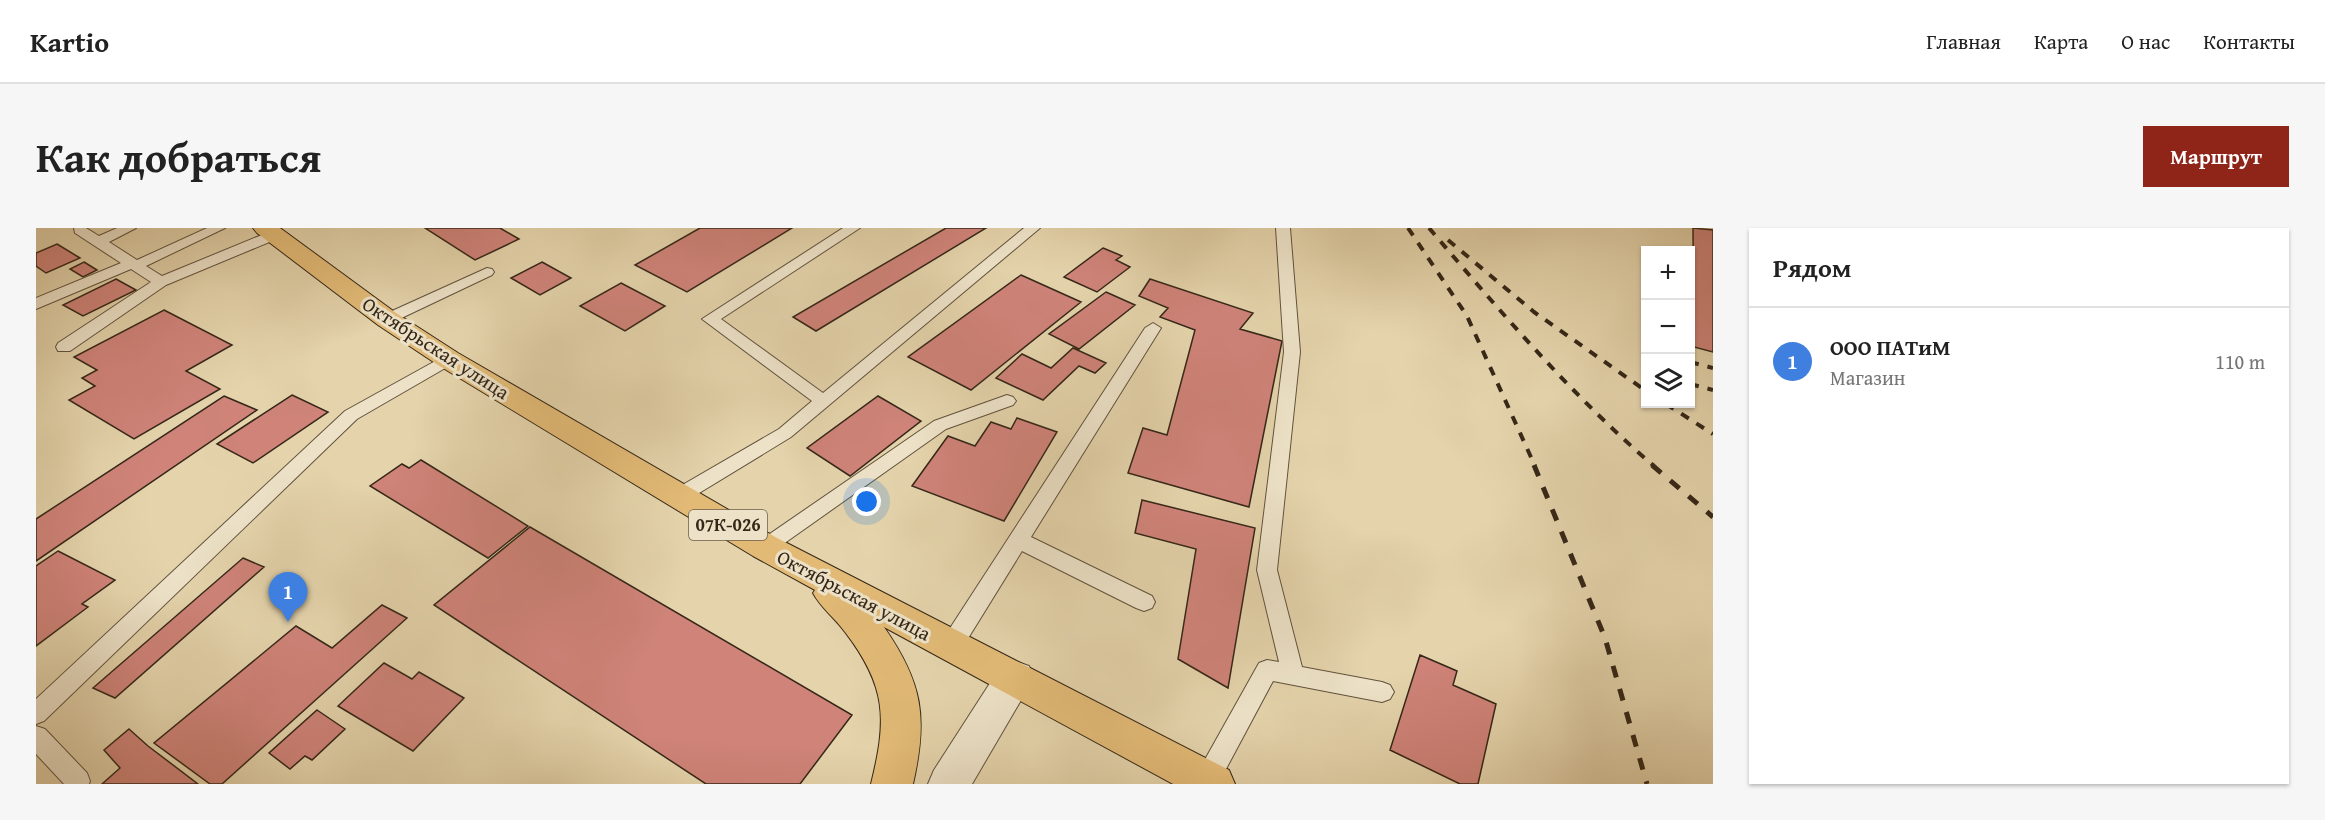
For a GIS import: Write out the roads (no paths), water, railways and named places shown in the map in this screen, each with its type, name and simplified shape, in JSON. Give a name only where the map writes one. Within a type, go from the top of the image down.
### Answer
[{"type":"main road","name":"Октябрьская улица","points":[[270,232],[387,319],[448,359],[804,570],[1015,678],[1210,782]]},
{"type":"main road","points":[[804,570],[838,599],[868,633],[890,670],[902,714],[897,765],[892,784]]},
{"type":"street","points":[[949,784],[1015,678]]},
{"type":"lane","points":[[99,241],[129,228]]},
{"type":"lane","points":[[36,304],[218,228]]},
{"type":"lane","points":[[823,401],[710,319],[853,228]]},
{"type":"lane","points":[[679,496],[785,433],[1033,228]]},
{"type":"lane","points":[[1283,228],[1292,352],[1267,570],[1293,675]]},
{"type":"lane","points":[[80,230],[161,282]]},
{"type":"lane","points":[[64,347],[161,282],[270,232]]},
{"type":"lane","points":[[387,319],[487,272]]},
{"type":"lane","points":[[951,646],[1153,328]]},
{"type":"lane","points":[[36,714],[351,415],[448,359]]},
{"type":"lane","points":[[765,547],[940,425],[1007,401]]},
{"type":"lane","points":[[1019,540],[1144,602]]},
{"type":"lane","points":[[1210,782],[1267,670],[1382,692]]},
{"type":"lane","points":[[36,737],[78,781]]},
{"type":"railway","points":[[1408,228],[1467,316],[1535,466]]},
{"type":"railway","points":[[1429,228],[1566,382],[1654,466]]},
{"type":"railway","points":[[1448,240],[1534,312],[1641,387]]},
{"type":"railway","points":[[1695,363],[1713,368]]},
{"type":"railway","points":[[1695,385],[1713,390]]},
{"type":"railway","points":[[1672,408],[1713,434]]},
{"type":"railway","points":[[1534,465],[1605,638],[1647,784]]},
{"type":"railway","points":[[1652,465],[1713,517]]},
{"type":"place","name":"ООО ПАТиМ","points":[[288,622]]}]
